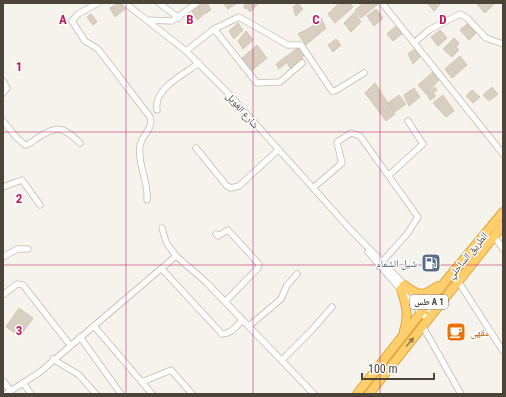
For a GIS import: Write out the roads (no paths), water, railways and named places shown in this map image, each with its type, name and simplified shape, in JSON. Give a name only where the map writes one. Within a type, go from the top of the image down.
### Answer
[{"type":"highway","name":"الطريق الساحلي","points":[[357,394],[444,283],[503,212]]},
{"type":"highway","name":"الطريق الساحلي","points":[[369,394],[503,225]]},
{"type":"highway","points":[[403,287],[421,295],[426,295],[444,283]]},
{"type":"highway","points":[[401,338],[408,317],[403,287]]},
{"type":"street","points":[[98,3],[78,14],[72,21],[85,41],[98,50],[150,117],[151,125],[140,144],[139,161],[147,186],[147,200]]},
{"type":"street","name":"شارع الغويل","points":[[125,3],[186,51],[228,92],[278,150],[382,262],[423,310],[431,316]]},
{"type":"street","points":[[160,3],[169,6],[179,18]]},
{"type":"street","points":[[147,20],[168,22],[179,18],[197,3]]},
{"type":"street","points":[[382,3],[503,154]]},
{"type":"street","points":[[414,43],[429,30],[460,14],[467,18],[481,34],[503,44]]},
{"type":"street","points":[[186,51],[214,29],[239,17],[288,45],[301,45],[332,91],[364,73]]},
{"type":"street","points":[[214,29],[257,84],[280,82],[302,63]]},
{"type":"street","points":[[156,110],[157,99],[163,91],[199,64]]},
{"type":"street","points":[[3,81],[7,88],[3,93]]},
{"type":"street","points":[[3,121],[16,137],[25,145],[58,129],[66,130],[80,143]]},
{"type":"street","points":[[388,175],[423,144],[408,121]]},
{"type":"street","points":[[313,188],[342,163],[337,143],[351,133],[356,133],[364,140],[418,217],[407,234],[382,262]]},
{"type":"street","points":[[196,148],[227,186],[232,188],[239,186],[278,150]]},
{"type":"street","points":[[3,187],[22,180],[40,205]]},
{"type":"street","points":[[162,228],[168,244],[176,256],[225,302],[314,394]]},
{"type":"street","name":"شارع الغويل","points":[[349,228],[351,234],[403,287]]},
{"type":"street","points":[[216,234],[219,236],[228,230],[259,264],[258,268],[225,302]]},
{"type":"street","points":[[494,236],[503,249]]},
{"type":"street","points":[[3,257],[17,249],[28,250]]},
{"type":"street","points":[[3,381],[8,392],[23,383],[94,326],[176,256]]},
{"type":"street","points":[[162,269],[222,334],[230,332],[243,320]]},
{"type":"street","points":[[249,326],[280,299],[287,285],[297,274]]},
{"type":"street","points":[[458,281],[503,351]]},
{"type":"street","points":[[3,295],[17,284],[23,285],[70,345]]},
{"type":"street","points":[[282,360],[312,330],[332,307]]},
{"type":"street","points":[[94,326],[152,394]]},
{"type":"street","points":[[423,327],[461,394]]},
{"type":"street","points":[[80,337],[121,394]]},
{"type":"street","points":[[53,359],[79,375],[96,394]]},
{"type":"street","points":[[142,382],[171,370],[192,394]]},
{"type":"street","points":[[374,394],[380,380]]},
{"type":"street","points":[[23,383],[31,394]]},
{"type":"place","name":"شيل الشمام","points":[[431,263]]},
{"type":"place","name":"مقهى","points":[[456,332]]}]
